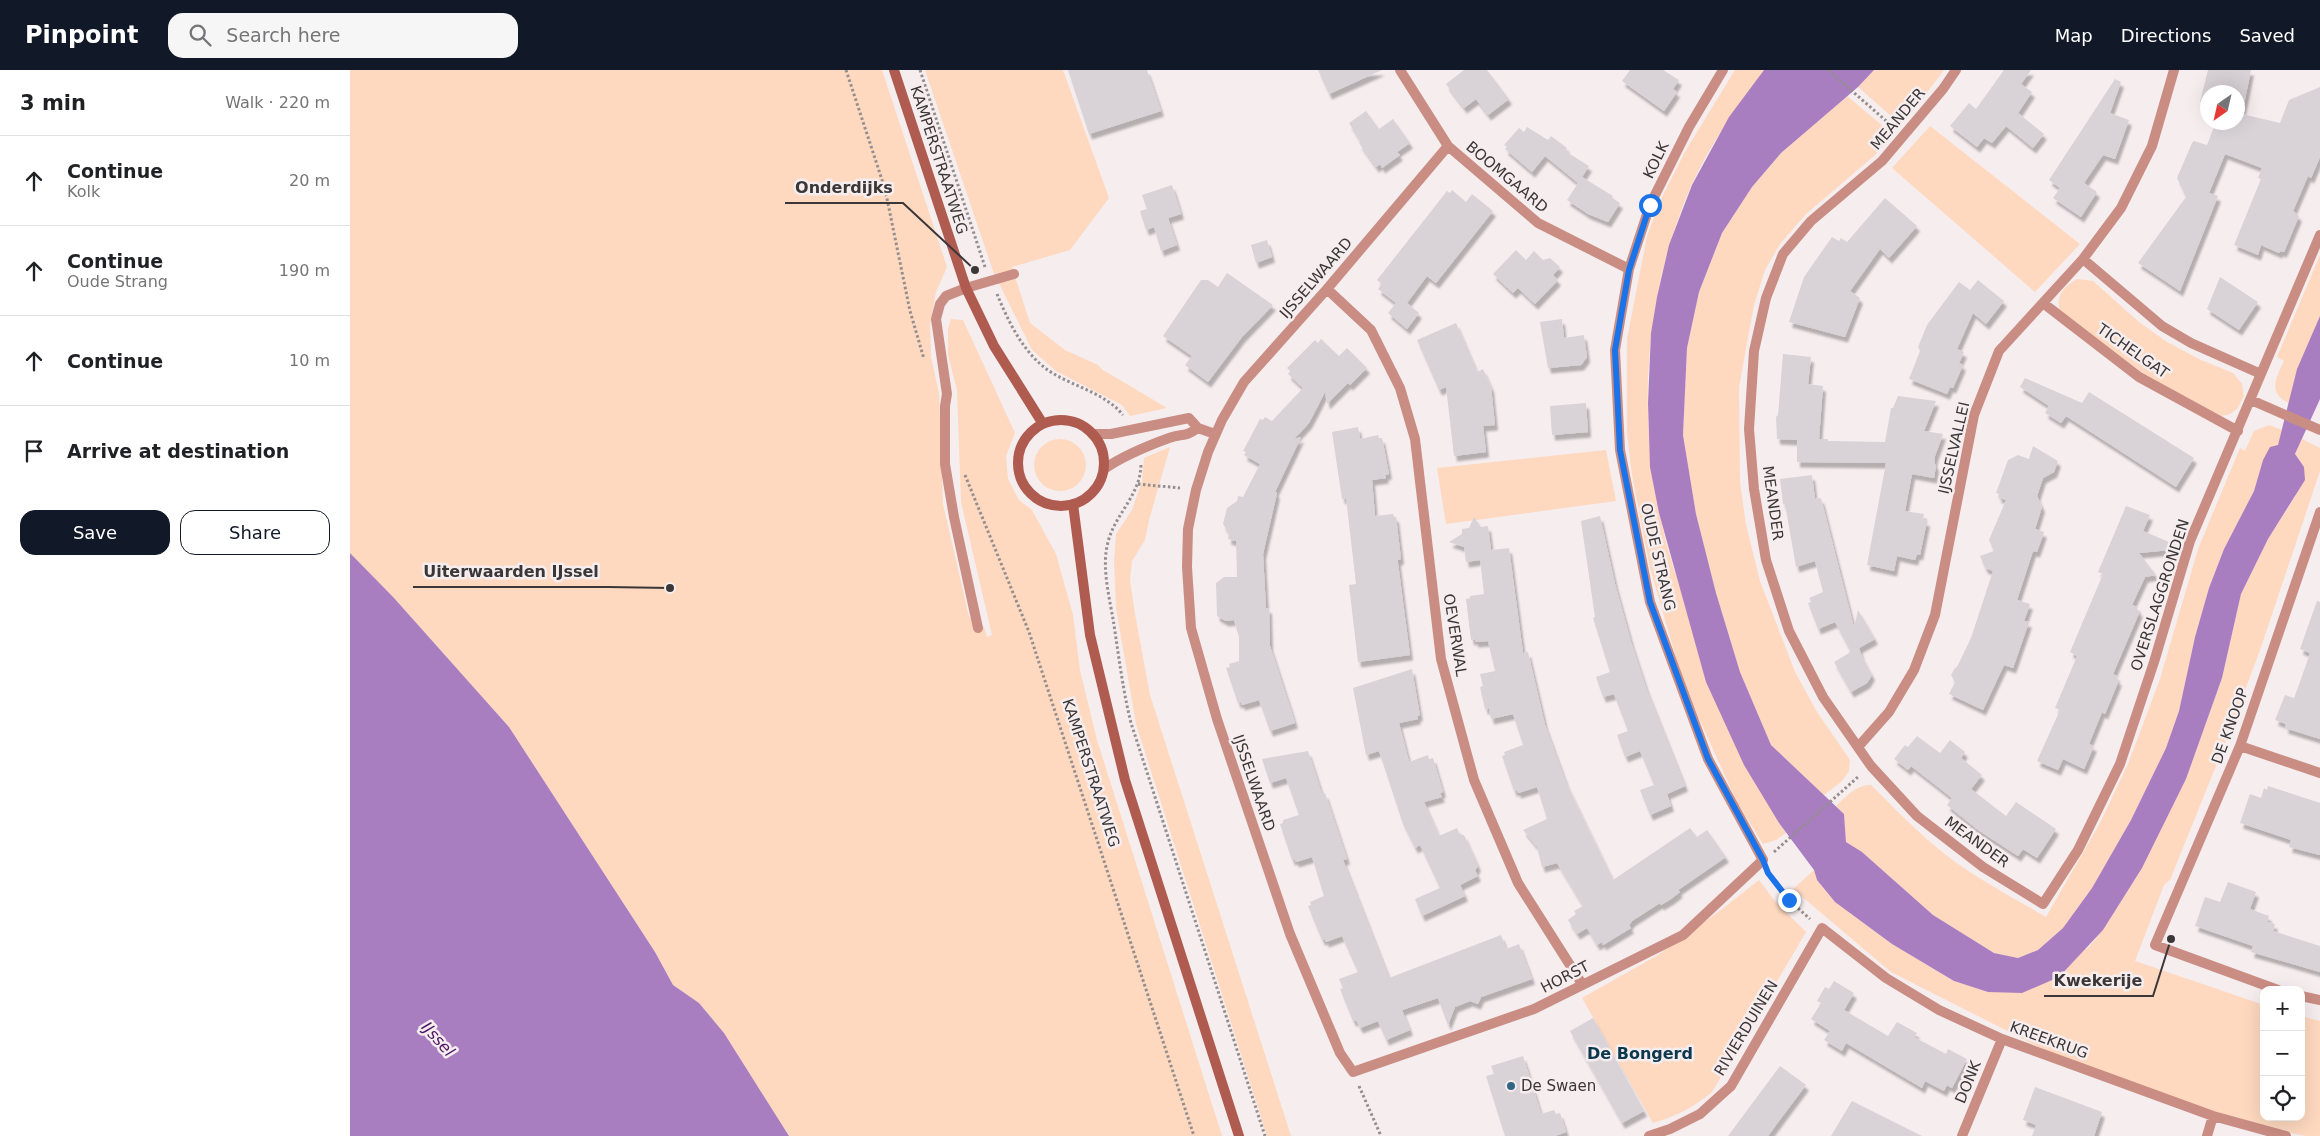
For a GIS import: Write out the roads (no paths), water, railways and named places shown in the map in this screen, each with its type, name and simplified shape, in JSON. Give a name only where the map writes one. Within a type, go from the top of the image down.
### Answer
[{"type":"main road","name":"KAMPERSTRAATWEG","points":[[894,70],[966,288],[994,346],[1043,424]]},
{"type":"main road","points":[[1056,420],[1069,421],[1082,426],[1092,434],[1102,450],[1104,469],[1094,491],[1084,500],[1073,504],[1055,506],[1038,499],[1025,486],[1018,469],[1020,451],[1028,435],[1043,424],[1056,420]]},
{"type":"main road","name":"KAMPERSTRAATWEG","points":[[1073,504],[1090,635],[1125,780],[1239,1136]]},
{"type":"street","name":"BOOMGAARD","points":[[1400,70],[1448,146],[1538,223],[1629,270]]},
{"type":"street","name":"KOLK","points":[[1629,270],[1650,205],[1689,127],[1723,70]]},
{"type":"street","name":"MEANDER","points":[[1956,70],[1943,89],[1882,161],[1811,221],[1783,254],[1766,298],[1754,351],[1749,429],[1754,489],[1766,560],[1790,630],[1823,697],[1871,766],[1917,816],[1983,867],[2043,904]]},
{"type":"street","name":"IJSSELVALLEI","points":[[1858,747],[1889,712],[1914,670],[1935,615],[1974,415],[1999,351],[2083,259],[2121,208],[2152,146],[2174,70]]},
{"type":"street","name":"IJSSELWAARD","points":[[1353,1072],[1340,1053],[1290,934],[1217,719],[1191,628],[1187,567],[1188,529],[1196,490],[1215,434],[1244,382],[1327,290],[1448,146]]},
{"type":"street","name":"OVERSLAGGRONDEN","points":[[2043,904],[2078,850],[2120,764],[2154,662],[2190,541],[2320,234]]},
{"type":"street","points":[[2083,259],[2162,326],[2191,343],[2261,374]]},
{"type":"street","name":"OUDE STRANG","points":[[1629,270],[1615,350],[1620,450],[1650,602],[1708,759],[1763,860]]},
{"type":"street","points":[[978,628],[954,517],[945,464],[945,406],[947,394],[936,319],[942,300],[954,292],[1014,274]]},
{"type":"street","name":"OEVERWAL","points":[[1327,290],[1371,330],[1400,388],[1415,439],[1441,659],[1474,780],[1518,884],[1582,984]]},
{"type":"street","name":"TICHELGAT","points":[[2042,303],[2139,377],[2238,431]]},
{"type":"street","points":[[2251,400],[2320,430]]},
{"type":"street","points":[[1092,434],[1111,434],[1189,418],[1198,428],[1215,434]]},
{"type":"street","points":[[1104,469],[1120,459],[1166,439],[1187,436],[1198,428]]},
{"type":"street","name":"DE KNOOP","points":[[2267,986],[2155,946],[2240,746],[2320,512]]},
{"type":"street","points":[[2240,746],[2320,773]]},
{"type":"street","name":"HORST","points":[[1353,1072],[1534,1009],[1682,935],[1763,860]]},
{"type":"street","name":"KREEKRUG","points":[[1822,928],[1886,978],[1939,1010],[2002,1039],[2262,1134],[2286,1136]]},
{"type":"street","name":"RIVIERDUINEN","points":[[1649,1136],[1670,1129],[1700,1114],[1731,1086],[1822,928]]},
{"type":"street","points":[[2305,997],[2320,1000]]},
{"type":"street","name":"DONK","points":[[1962,1136],[2002,1039]]},
{"type":"street","points":[[2207,1136],[2213,1116]]},
{"type":"water","points":[[1764,70],[1874,70],[1858,87],[1781,153],[1752,187],[1722,233],[1699,292],[1687,348],[1683,435],[1696,514],[1716,593],[1740,672],[1771,745],[1844,814],[1846,842],[1862,852],[1933,915],[1994,953],[2018,958],[2038,950],[2063,928],[2092,888],[2131,820],[2166,748],[2179,711],[2195,637],[2209,588],[2224,549],[2254,491],[2263,460],[2270,447],[2278,445],[2297,369],[2320,316],[2320,399],[2295,454],[2304,467],[2305,480],[2268,539],[2241,594],[2222,678],[2186,779],[2142,868],[2103,930],[2059,977],[2022,993],[1988,992],[1954,981],[1892,944],[1835,902],[1817,880],[1814,870],[1779,823],[1744,765],[1706,682],[1659,513],[1650,467],[1648,403],[1651,333],[1669,245],[1692,185],[1729,117]]},
{"type":"water","name":"IJssel","points":[[350,553],[394,598],[509,727],[655,952],[673,985],[699,1003],[724,1033],[789,1136],[350,1136]]},
{"type":"place","name":"Onderdijks","points":[[975,270]]},
{"type":"place","name":"Uiterwaarden IJssel","points":[[670,588]]},
{"type":"place","name":"Kwekerije","points":[[2171,939]]},
{"type":"place","name":"De Swaen","points":[[1511,1086]]},
{"type":"district","name":"De Bongerd","points":[[1640,1053]]}]
